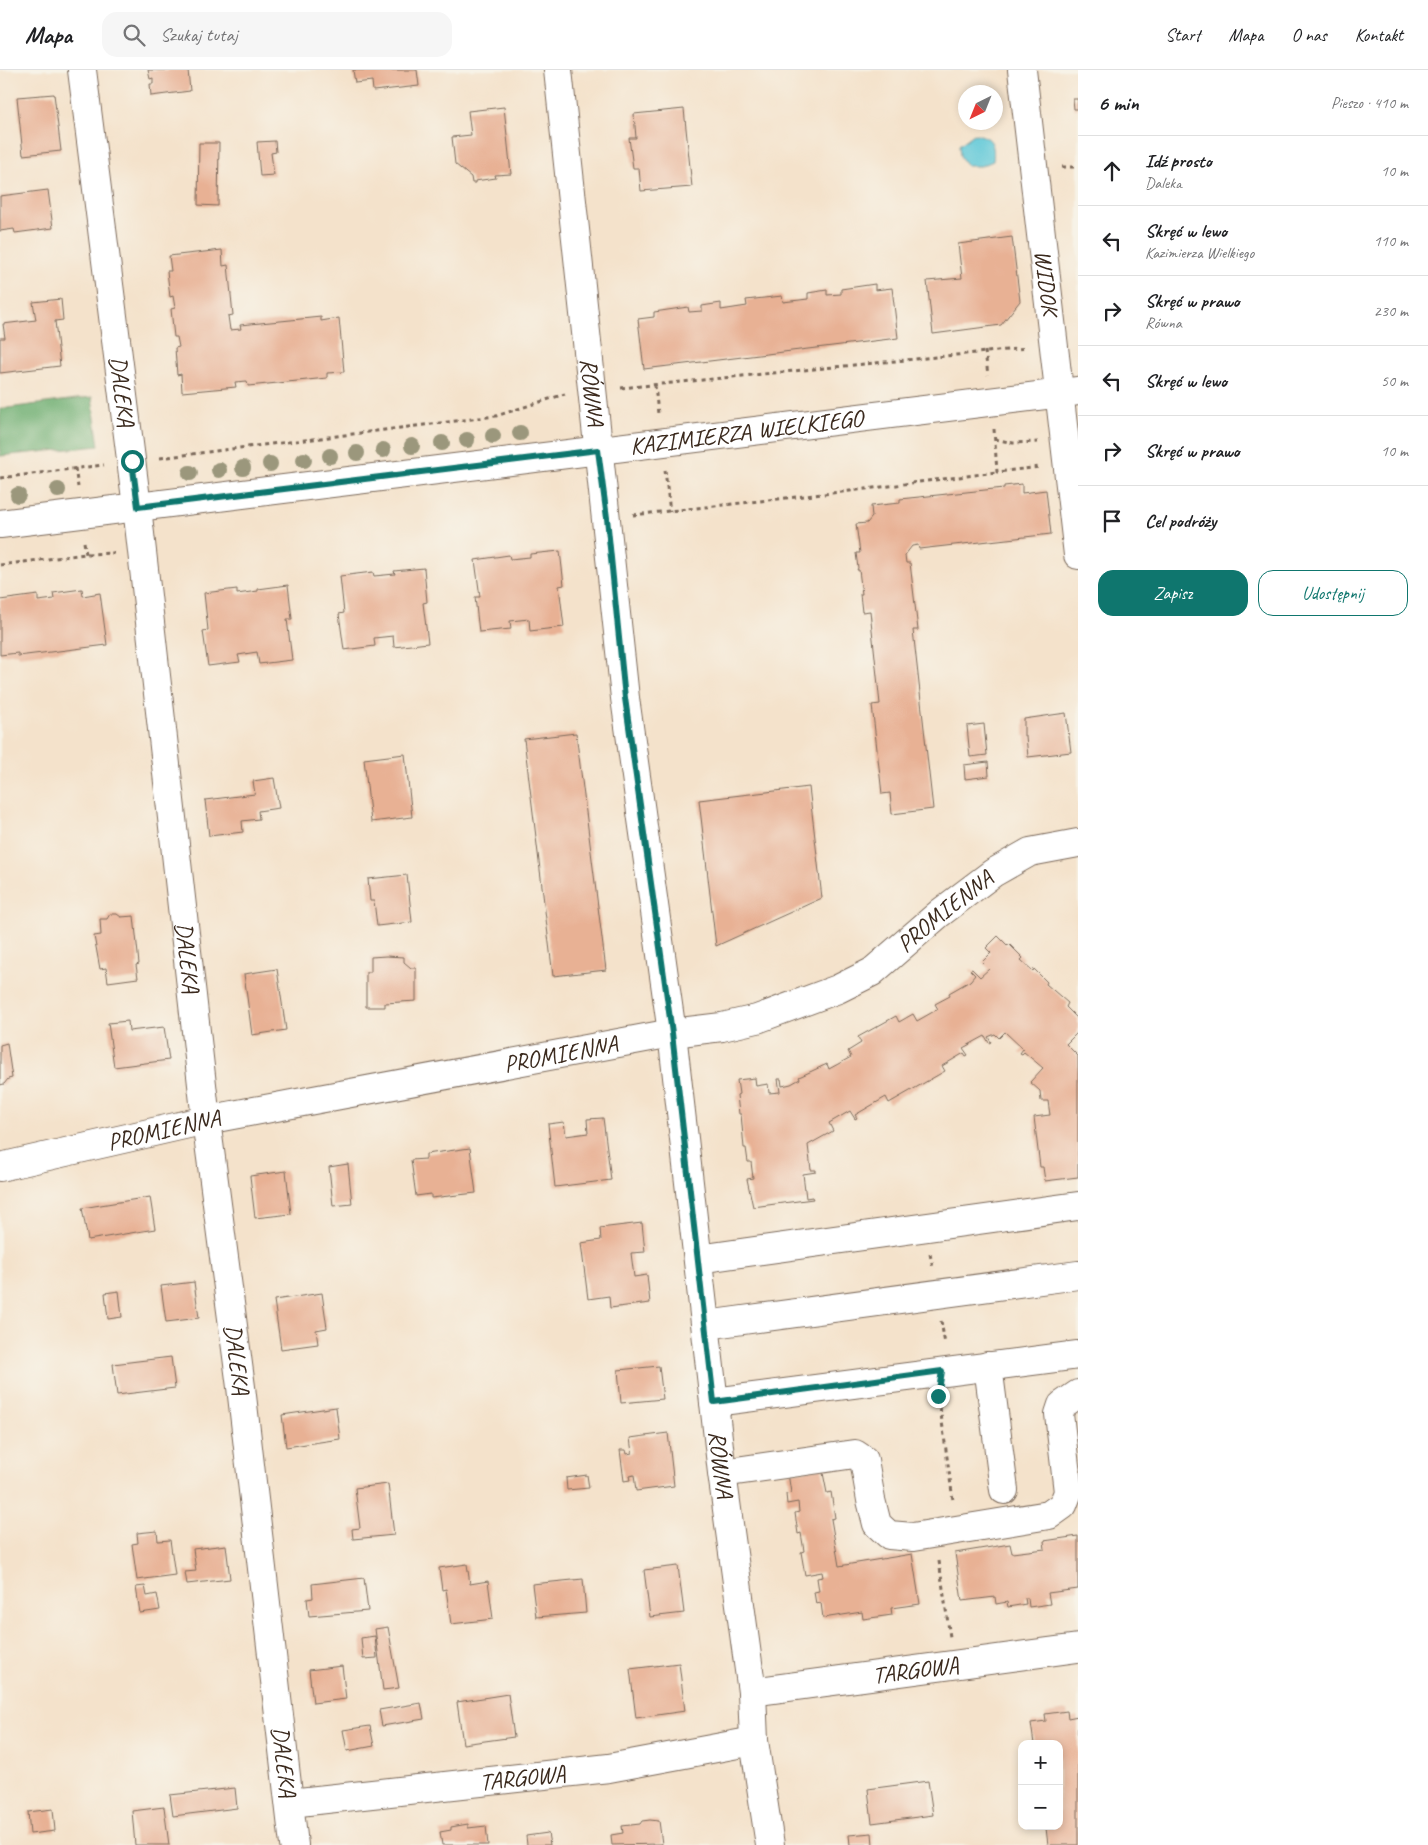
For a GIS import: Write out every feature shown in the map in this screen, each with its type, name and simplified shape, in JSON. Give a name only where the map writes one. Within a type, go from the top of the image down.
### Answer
[{"type":"street","name":"DALEKA","points":[[82,70],[138,507],[206,1120],[240,1377],[294,1845]]},
{"type":"street","name":"RÓWNA","points":[[558,70],[625,698],[672,1033],[722,1473],[752,1692],[754,1741],[770,1845]]},
{"type":"street","name":"WIDOK","points":[[1022,70],[1069,392],[1067,464],[1078,555]]},
{"type":"street","name":"KAZIMIERZA WIELKIEGO","points":[[0,524],[1069,392]]},
{"type":"street","name":"PROMIENNA","points":[[0,1167],[206,1120],[672,1033],[722,1027],[757,1019],[838,989],[872,972],[940,913],[993,873],[1030,852],[1078,843]]},
{"type":"street","points":[[698,1259],[1078,1206]]},
{"type":"street","points":[[706,1326],[1078,1275]]},
{"type":"street","points":[[714,1402],[942,1371],[1078,1355]]},
{"type":"street","points":[[988,1366],[1004,1490]]},
{"type":"street","points":[[722,1473],[855,1454],[864,1460],[877,1524],[889,1535],[913,1537],[1049,1515],[1063,1505],[1068,1492],[1059,1414],[1062,1405],[1078,1394]]},
{"type":"street","name":"TARGOWA","points":[[752,1692],[1078,1648]]},
{"type":"street","name":"TARGOWA","points":[[290,1803],[609,1768],[754,1741]]},
{"type":"path","points":[[0,478],[496,416],[560,395],[985,351]]},
{"type":"path","points":[[995,438],[997,472]]},
{"type":"path","points":[[607,518],[850,491],[1067,464]]},
{"type":"path","points":[[0,565],[86,554],[142,552]]},
{"type":"path","points":[[926,1227],[946,1352],[938,1396],[953,1500],[938,1505],[942,1532],[939,1557],[954,1665]]},
{"type":"green space","points":[[92,397],[99,446],[0,456],[0,409]]},
{"type":"water","points":[[974,134],[985,137],[991,142],[993,146],[993,161],[981,166],[967,166],[960,156],[959,145]]},
{"type":"building","points":[[148,70],[188,70],[190,91],[151,96],[150,84],[153,84],[153,78],[150,79]]},
{"type":"building","points":[[353,70],[417,70],[419,86],[373,91],[372,81],[355,83]]},
{"type":"building","points":[[54,94],[61,151],[23,155],[17,97]]},
{"type":"building","points":[[1073,99],[1078,99],[1078,109],[1074,109]]},
{"type":"building","points":[[504,107],[511,174],[495,175],[496,178],[472,183],[471,177],[455,164],[452,137],[471,135],[468,111]]},
{"type":"building","points":[[684,109],[692,187],[641,191],[639,168],[633,168],[629,138],[636,138],[634,114]]},
{"type":"building","points":[[275,141],[276,152],[271,153],[274,175],[260,176],[257,142]]},
{"type":"building","points":[[199,143],[219,143],[218,206],[198,205]]},
{"type":"building","points":[[48,190],[53,228],[15,233],[14,229],[0,231],[0,196]]},
{"type":"building","points":[[1012,237],[1020,301],[1001,325],[933,334],[927,281],[962,278],[958,244]]},
{"type":"building","points":[[222,250],[223,266],[228,265],[233,315],[228,316],[230,330],[241,329],[240,325],[321,317],[321,321],[339,318],[344,372],[327,373],[327,378],[248,386],[247,381],[235,382],[236,387],[182,392],[181,374],[177,375],[175,348],[179,347],[177,337],[174,337],[171,309],[175,308],[173,296],[170,297],[167,271],[171,271],[169,256]]},
{"type":"building","points":[[875,284],[875,290],[892,288],[898,338],[644,369],[638,319],[654,317],[654,312],[688,307],[689,312],[702,311],[702,306],[721,303],[721,310],[747,306],[746,300],[782,296],[783,302],[808,299],[808,293],[827,290],[827,295],[841,294],[841,289]]},
{"type":"building","points":[[61,299],[63,320],[55,321],[60,366],[0,373],[0,338],[5,338],[3,324],[36,320],[33,302]]},
{"type":"building","points":[[1022,484],[1022,493],[1046,490],[1051,534],[919,549],[918,545],[912,546],[905,555],[906,563],[910,563],[918,630],[913,630],[933,809],[892,814],[890,793],[882,794],[872,705],[880,704],[870,611],[862,612],[860,594],[862,594],[859,570],[857,570],[856,553],[860,553],[856,524],[867,523],[872,517],[871,506],[900,503],[900,499],[1004,488],[1004,486]]},
{"type":"building","points":[[560,551],[564,585],[559,586],[564,627],[530,631],[529,619],[510,621],[511,629],[479,632],[475,597],[480,597],[475,560],[509,555],[510,559],[530,557],[530,554]]},
{"type":"building","points":[[424,568],[427,602],[423,603],[428,643],[394,647],[393,636],[374,638],[375,646],[344,650],[339,614],[344,613],[340,576],[373,572],[374,576],[395,574],[394,571]]},
{"type":"building","points":[[288,585],[292,619],[287,619],[292,660],[259,664],[257,652],[238,655],[240,662],[208,666],[203,631],[208,630],[204,593],[237,589],[237,594]]},
{"type":"building","points":[[82,589],[83,596],[100,593],[107,645],[18,656],[18,653],[0,655],[0,600],[38,595],[38,601],[54,599],[53,593]]},
{"type":"building","points":[[1066,713],[1071,752],[1028,757],[1026,736],[1024,736],[1024,719]]},
{"type":"building","points":[[984,724],[987,755],[970,757],[967,726]]},
{"type":"building","points":[[576,733],[606,970],[553,976],[524,739]]},
{"type":"building","points":[[405,754],[412,817],[371,822],[364,759]]},
{"type":"building","points":[[988,762],[989,776],[965,779],[964,765]]},
{"type":"building","points":[[274,778],[279,808],[258,811],[259,819],[242,821],[243,832],[209,836],[205,800],[255,794],[253,781]]},
{"type":"building","points":[[809,787],[822,898],[716,946],[699,800]]},
{"type":"building","points":[[407,875],[412,922],[377,926],[374,901],[370,901],[368,879]]},
{"type":"building","points":[[110,914],[117,914],[121,917],[134,916],[139,964],[136,965],[138,978],[108,982],[106,968],[100,969],[94,936],[101,935],[100,919],[107,919]]},
{"type":"building","points":[[998,936],[1008,946],[1009,944],[1023,958],[1021,960],[1033,971],[1034,969],[1047,982],[1046,984],[1068,1003],[1066,1007],[1078,1019],[1078,1032],[1066,1044],[1078,1056],[1078,1177],[1045,1181],[1043,1167],[1040,1167],[1034,1117],[1050,1115],[1048,1101],[1041,1101],[1040,1091],[1030,1082],[1043,1068],[1024,1052],[1020,1053],[1023,1049],[1005,1032],[999,1038],[995,1034],[988,1037],[991,1042],[989,1043],[985,1036],[963,1048],[968,1055],[966,1056],[964,1053],[942,1066],[945,1071],[889,1103],[886,1097],[855,1115],[857,1118],[855,1119],[850,1111],[829,1123],[833,1131],[808,1145],[811,1170],[816,1170],[816,1172],[803,1174],[806,1198],[812,1197],[813,1199],[753,1207],[747,1179],[753,1178],[751,1162],[748,1162],[746,1148],[744,1148],[737,1095],[739,1094],[737,1080],[755,1078],[756,1086],[768,1084],[769,1093],[780,1092],[778,1079],[781,1079],[782,1086],[791,1084],[800,1079],[799,1077],[827,1064],[829,1069],[851,1057],[848,1051],[861,1043],[858,1037],[896,1016],[899,1022],[913,1014],[917,1021],[938,1009],[935,1004],[950,996],[949,993],[970,981],[975,975],[970,970],[972,969],[980,977],[989,969],[982,962],[991,953],[986,948]]},
{"type":"building","points":[[371,957],[404,957],[404,962],[411,968],[416,968],[416,1001],[385,1003],[385,1007],[366,1007],[366,972],[371,972]]},
{"type":"building","points":[[277,969],[286,1030],[252,1035],[244,974]]},
{"type":"building","points":[[128,1021],[129,1031],[164,1027],[169,1060],[114,1067],[108,1023]]},
{"type":"building","points":[[7,1043],[12,1078],[0,1085],[0,1045]]},
{"type":"building","points":[[603,1118],[611,1180],[555,1187],[548,1124],[564,1122],[566,1136],[588,1133],[587,1119]]},
{"type":"building","points":[[470,1148],[476,1193],[431,1198],[431,1194],[416,1196],[411,1160],[426,1159],[426,1154]]},
{"type":"building","points":[[348,1164],[352,1204],[333,1206],[329,1167]]},
{"type":"building","points":[[286,1171],[291,1214],[255,1218],[250,1176]]},
{"type":"building","points":[[150,1197],[155,1229],[88,1240],[82,1208]]},
{"type":"building","points":[[642,1223],[645,1252],[631,1253],[634,1277],[647,1275],[650,1303],[610,1308],[609,1296],[588,1299],[581,1243],[601,1240],[600,1228]]},
{"type":"building","points":[[194,1282],[199,1318],[166,1322],[161,1286]]},
{"type":"building","points":[[119,1291],[122,1317],[108,1319],[105,1293]]},
{"type":"building","points":[[322,1293],[327,1328],[316,1330],[318,1344],[281,1349],[274,1300]]},
{"type":"building","points":[[171,1357],[175,1388],[117,1395],[113,1364]]},
{"type":"building","points":[[659,1366],[663,1399],[621,1403],[618,1370]]},
{"type":"building","points":[[336,1407],[340,1439],[286,1447],[282,1415]]},
{"type":"building","points":[[668,1433],[674,1486],[636,1491],[634,1475],[629,1476],[630,1480],[624,1481],[620,1450],[626,1450],[627,1454],[632,1453],[630,1438]]},
{"type":"building","points":[[822,1468],[827,1493],[831,1492],[835,1518],[831,1519],[839,1566],[912,1554],[920,1604],[891,1608],[892,1615],[863,1619],[862,1612],[823,1618],[821,1603],[816,1604],[814,1592],[819,1591],[817,1578],[823,1577],[822,1572],[805,1575],[801,1552],[804,1551],[801,1533],[798,1534],[795,1513],[799,1512],[798,1502],[787,1504],[786,1494],[791,1493],[788,1473]]},
{"type":"building","points":[[587,1475],[589,1488],[567,1490],[566,1478]]},
{"type":"building","points":[[388,1484],[394,1535],[353,1539],[352,1529],[360,1528],[355,1488]]},
{"type":"building","points":[[157,1531],[158,1541],[170,1540],[175,1575],[137,1580],[132,1544],[138,1543],[137,1533]]},
{"type":"building","points":[[1078,1536],[1078,1589],[1048,1593],[1050,1604],[1029,1607],[1028,1598],[1025,1598],[1026,1604],[1008,1607],[1007,1602],[996,1604],[995,1597],[962,1601],[955,1553],[1010,1544],[1012,1553],[1045,1549],[1044,1541]]},
{"type":"building","points":[[226,1545],[230,1579],[187,1584],[185,1572],[196,1571],[193,1549]]},
{"type":"building","points":[[467,1564],[470,1584],[488,1581],[493,1619],[451,1624],[446,1589],[442,1590],[439,1568]]},
{"type":"building","points":[[678,1566],[684,1613],[650,1617],[644,1570]]},
{"type":"building","points":[[364,1578],[368,1611],[309,1616],[307,1599],[313,1598],[312,1584]]},
{"type":"building","points":[[583,1579],[586,1613],[536,1617],[532,1584]]},
{"type":"building","points":[[145,1586],[147,1596],[157,1594],[160,1610],[140,1613],[136,1587]]},
{"type":"building","points":[[388,1627],[399,1688],[383,1690],[375,1629]]},
{"type":"building","points":[[375,1636],[377,1658],[363,1659],[361,1638]]},
{"type":"building","points":[[679,1663],[685,1711],[636,1718],[630,1669]]},
{"type":"building","points":[[342,1666],[346,1699],[313,1703],[309,1670]]},
{"type":"building","points":[[508,1694],[514,1737],[463,1744],[457,1702]]},
{"type":"building","points":[[421,1703],[424,1719],[382,1726],[379,1710]]},
{"type":"building","points":[[1067,1711],[1068,1718],[1078,1716],[1078,1845],[1048,1845],[1046,1830],[1063,1830],[1063,1740],[1033,1740],[1031,1723],[1046,1721],[1045,1714]]},
{"type":"building","points":[[370,1726],[374,1746],[347,1751],[343,1730]]},
{"type":"building","points":[[928,1781],[933,1815],[872,1823],[868,1789]]},
{"type":"building","points":[[235,1788],[237,1808],[173,1816],[170,1795]]},
{"type":"building","points":[[164,1807],[169,1845],[135,1845],[132,1811]]},
{"type":"building","points":[[53,1809],[55,1831],[30,1834],[28,1812]]},
{"type":"building","points":[[642,1821],[659,1821],[662,1844],[612,1845],[611,1835],[623,1833],[622,1826],[640,1824]]},
{"type":"building","points":[[468,1824],[468,1828],[486,1826],[488,1845],[442,1845],[440,1832],[451,1830],[451,1827]]},
{"type":"building","points":[[548,1833],[550,1845],[527,1845],[526,1836]]},
{"type":"building","points":[[872,1833],[873,1845],[850,1845],[849,1835]]},
{"type":"route","points":[[132,461],[138,507],[598,450],[607,518],[625,698],[672,1033],[714,1402],[942,1371],[938,1396]]}]
